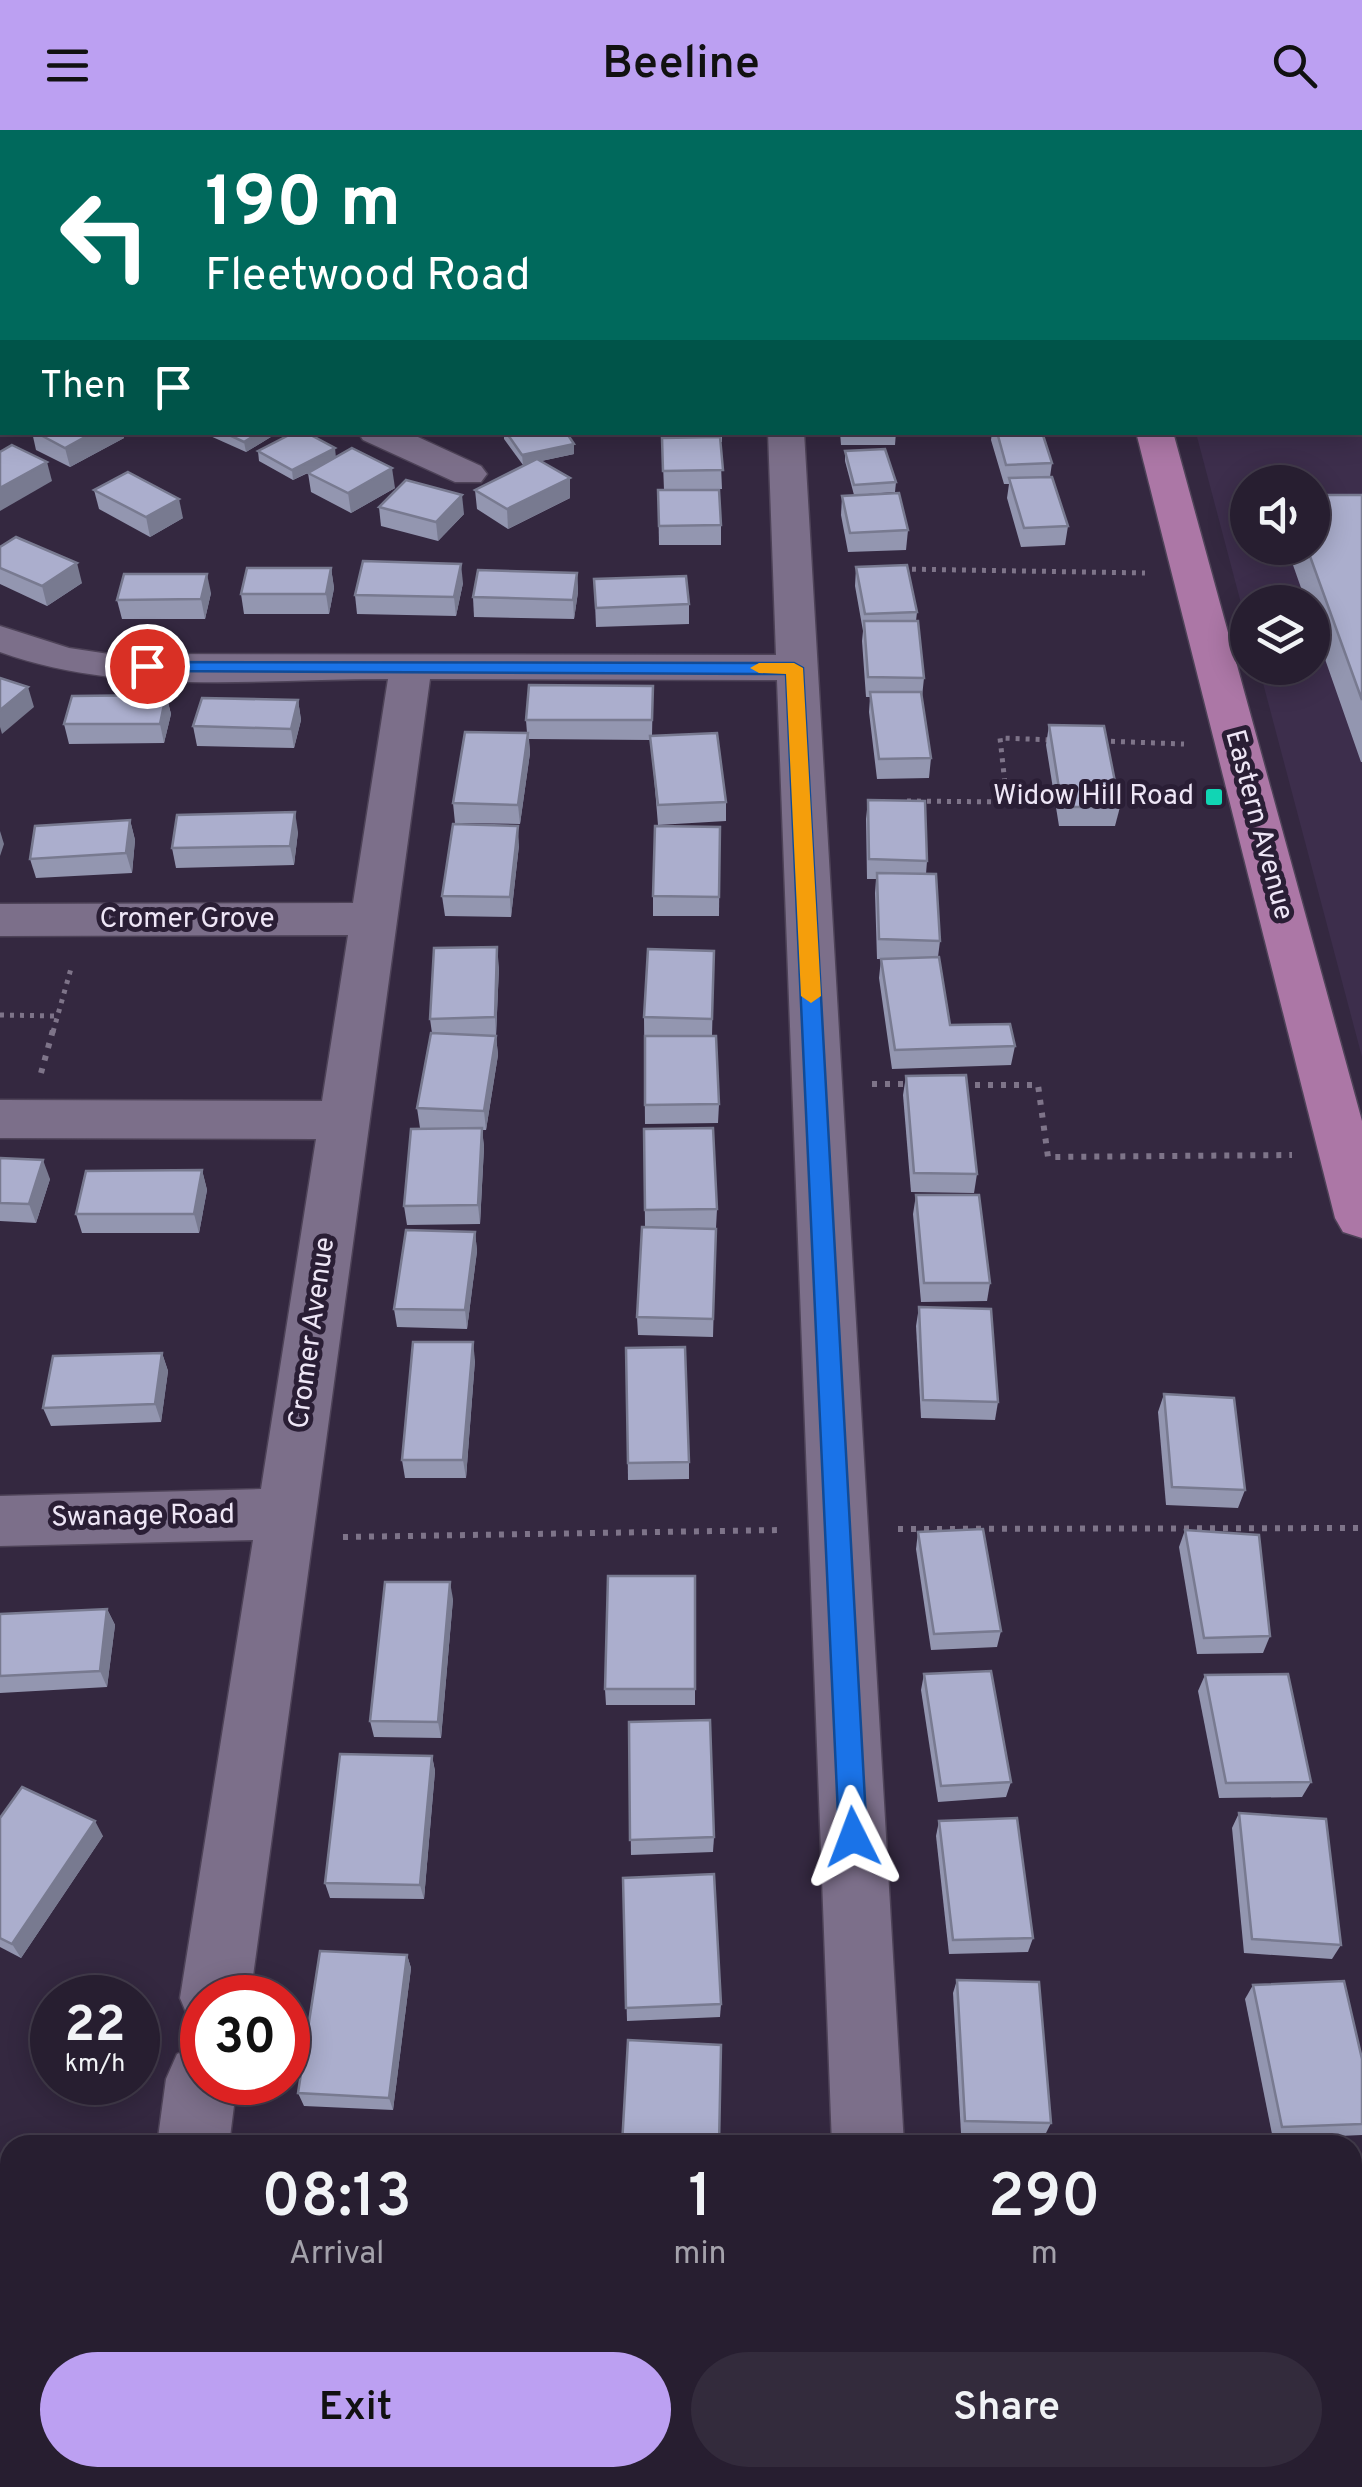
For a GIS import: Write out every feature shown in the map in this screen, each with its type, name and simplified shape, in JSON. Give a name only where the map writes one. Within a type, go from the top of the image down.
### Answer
[{"type":"highway","name":"Eastern Avenue","points":[[1155,435],[1357,1193]]},
{"type":"street","points":[[383,435],[468,474]]},
{"type":"street","points":[[786,435],[794,668],[868,2135]]},
{"type":"street","points":[[0,638],[62,660],[109,666],[794,668]]},
{"type":"street","name":"Cromer Avenue","points":[[217,1975],[411,668]]},
{"type":"street","name":"Cromer Grove","points":[[0,920],[374,919]]},
{"type":"street","points":[[14,1119],[345,1120]]},
{"type":"street","name":"Swanage Road","points":[[0,1521],[284,1526]]},
{"type":"street","points":[[194,2135],[198,2105]]},
{"type":"path","points":[[888,569],[1192,574]]},
{"type":"path","points":[[801,800],[1007,802],[1000,738],[1058,740]]},
{"type":"path","points":[[1098,741],[1237,745]]},
{"type":"path","points":[[14,1119],[57,1016],[84,920]]},
{"type":"path","points":[[0,1015],[57,1016]]},
{"type":"path","points":[[816,1084],[926,1084]]},
{"type":"path","points":[[945,1084],[1038,1085],[1048,1157],[1357,1193]]},
{"type":"path","points":[[284,1526],[1362,1528]]},
{"type":"shaded area","points":[[1197,435],[1362,435],[1362,1057],[1264,685],[1330,685],[1330,585],[1236,585],[1231,565],[1330,565],[1330,465],[1230,465],[1230,562]]},
{"type":"building","points":[[41,435],[89,435],[65,448]]},
{"type":"building","points":[[229,435],[255,435],[244,442]]},
{"type":"building","points":[[289,435],[311,435],[335,448],[292,470],[258,451]]},
{"type":"building","points":[[508,435],[568,435],[574,444],[522,455]]},
{"type":"building","points":[[998,435],[1043,435],[1052,463],[1006,465]]},
{"type":"building","points":[[720,437],[723,470],[663,471],[662,438]]},
{"type":"building","points":[[12,445],[47,462],[0,488],[0,452]]},
{"type":"building","points":[[352,448],[392,468],[348,493],[308,473]]},
{"type":"building","points":[[885,449],[896,482],[854,485],[845,451]]},
{"type":"building","points":[[537,459],[570,478],[507,509],[475,490]]},
{"type":"building","points":[[128,472],[179,499],[146,517],[94,490]]},
{"type":"building","points":[[1052,477],[1068,526],[1024,528],[1009,478]]},
{"type":"building","points":[[406,480],[462,495],[436,522],[379,507]]},
{"type":"building","points":[[658,490],[719,490],[721,525],[659,526]]},
{"type":"building","points":[[899,493],[908,530],[850,533],[842,496]]},
{"type":"building","points":[[1330,495],[1362,495],[1362,700],[1330,612],[1330,585],[1320,585],[1313,565],[1330,565]]},
{"type":"building","points":[[16,537],[77,563],[42,586],[0,568],[0,547]]},
{"type":"building","points":[[363,561],[461,564],[454,597],[355,595]]},
{"type":"building","points":[[907,565],[917,612],[865,614],[856,567]]},
{"type":"building","points":[[247,568],[331,568],[326,594],[241,594]]},
{"type":"building","points":[[478,570],[577,573],[573,600],[473,597]]},
{"type":"building","points":[[124,574],[207,574],[201,599],[117,600]]},
{"type":"building","points":[[686,576],[689,604],[596,608],[594,579]]},
{"type":"building","points":[[864,621],[918,621],[924,678],[868,677]]},
{"type":"building","points":[[0,678],[28,687],[0,710]]},
{"type":"building","points":[[529,685],[653,686],[652,720],[526,720]]},
{"type":"building","points":[[870,692],[921,692],[931,758],[879,759]]},
{"type":"building","points":[[166,695],[160,724],[64,724],[72,696]]},
{"type":"building","points":[[202,698],[298,700],[291,729],[193,726]]},
{"type":"building","points":[[1049,725],[1104,726],[1120,807],[1062,807]]},
{"type":"building","points":[[465,732],[528,733],[518,805],[453,803]]},
{"type":"building","points":[[717,733],[726,802],[658,805],[650,736]]},
{"type":"building","points":[[868,800],[925,801],[927,861],[869,859]]},
{"type":"building","points":[[295,812],[290,846],[172,848],[177,815]]},
{"type":"building","points":[[130,820],[126,853],[30,859],[35,826]]},
{"type":"building","points":[[453,824],[518,826],[510,897],[442,896]]},
{"type":"building","points":[[655,826],[720,827],[719,897],[653,896]]},
{"type":"building","points":[[877,873],[936,874],[940,941],[879,939]]},
{"type":"building","points":[[497,947],[495,1017],[430,1019],[434,948]]},
{"type":"building","points":[[648,949],[714,951],[712,1019],[644,1017]]},
{"type":"building","points":[[939,957],[950,1025],[1010,1024],[1015,1046],[895,1050],[881,959]]},
{"type":"building","points":[[431,1033],[496,1036],[484,1111],[417,1108]]},
{"type":"building","points":[[645,1036],[716,1036],[719,1104],[645,1105]]},
{"type":"building","points":[[966,1075],[977,1174],[914,1173],[906,1076]]},
{"type":"building","points":[[482,1128],[478,1205],[404,1206],[411,1129]]},
{"type":"building","points":[[713,1128],[717,1209],[645,1210],[644,1129]]},
{"type":"building","points":[[0,1158],[43,1160],[29,1204],[0,1203]]},
{"type":"building","points":[[202,1170],[194,1214],[76,1214],[86,1171]]},
{"type":"building","points":[[916,1195],[979,1195],[990,1283],[924,1283]]},
{"type":"building","points":[[642,1227],[716,1229],[713,1319],[637,1317]]},
{"type":"building","points":[[406,1230],[475,1232],[465,1310],[394,1309]]},
{"type":"building","points":[[919,1307],[991,1309],[998,1402],[923,1400]]},
{"type":"building","points":[[413,1342],[473,1342],[463,1460],[402,1460]]},
{"type":"building","points":[[685,1347],[689,1462],[628,1463],[626,1348]]},
{"type":"building","points":[[162,1353],[155,1404],[43,1408],[53,1356]]},
{"type":"building","points":[[1164,1394],[1234,1398],[1245,1490],[1172,1487]]},
{"type":"building","points":[[983,1529],[1001,1631],[934,1634],[918,1532]]},
{"type":"building","points":[[1185,1530],[1259,1535],[1270,1636],[1204,1638]]},
{"type":"building","points":[[608,1576],[695,1576],[695,1689],[605,1689]]},
{"type":"building","points":[[385,1582],[450,1582],[438,1722],[370,1721]]},
{"type":"building","points":[[107,1609],[100,1671],[0,1676],[0,1614]]},
{"type":"building","points":[[991,1671],[1011,1782],[941,1786],[924,1674]]},
{"type":"building","points":[[1288,1674],[1311,1782],[1226,1783],[1205,1675]]},
{"type":"building","points":[[710,1720],[714,1837],[630,1840],[629,1722]]},
{"type":"building","points":[[340,1754],[432,1756],[420,1885],[325,1883]]},
{"type":"building","points":[[22,1787],[95,1821],[12,1944],[0,1938],[0,1818]]},
{"type":"building","points":[[1239,1813],[1326,1819],[1341,1945],[1252,1939]]},
{"type":"building","points":[[1017,1818],[1033,1938],[953,1940],[939,1821]]},
{"type":"building","points":[[714,1874],[721,2004],[626,2008],[623,1878]]},
{"type":"building","points":[[320,1951],[407,1955],[389,2098],[310,2094],[310,2016]]},
{"type":"building","points":[[957,1980],[1039,1982],[1051,2123],[965,2121]]},
{"type":"building","points":[[1344,1981],[1362,2059],[1362,2124],[1282,2127],[1253,1985]]},
{"type":"building","points":[[628,2040],[721,2045],[719,2135],[623,2135]]},
{"type":"slow traffic","points":[[759,668],[794,668],[811,996]]},
{"type":"place","name":"Widow Hill Road","points":[[1214,797]]},
{"type":"route","points":[[147,666],[794,668],[853,1837]]}]
